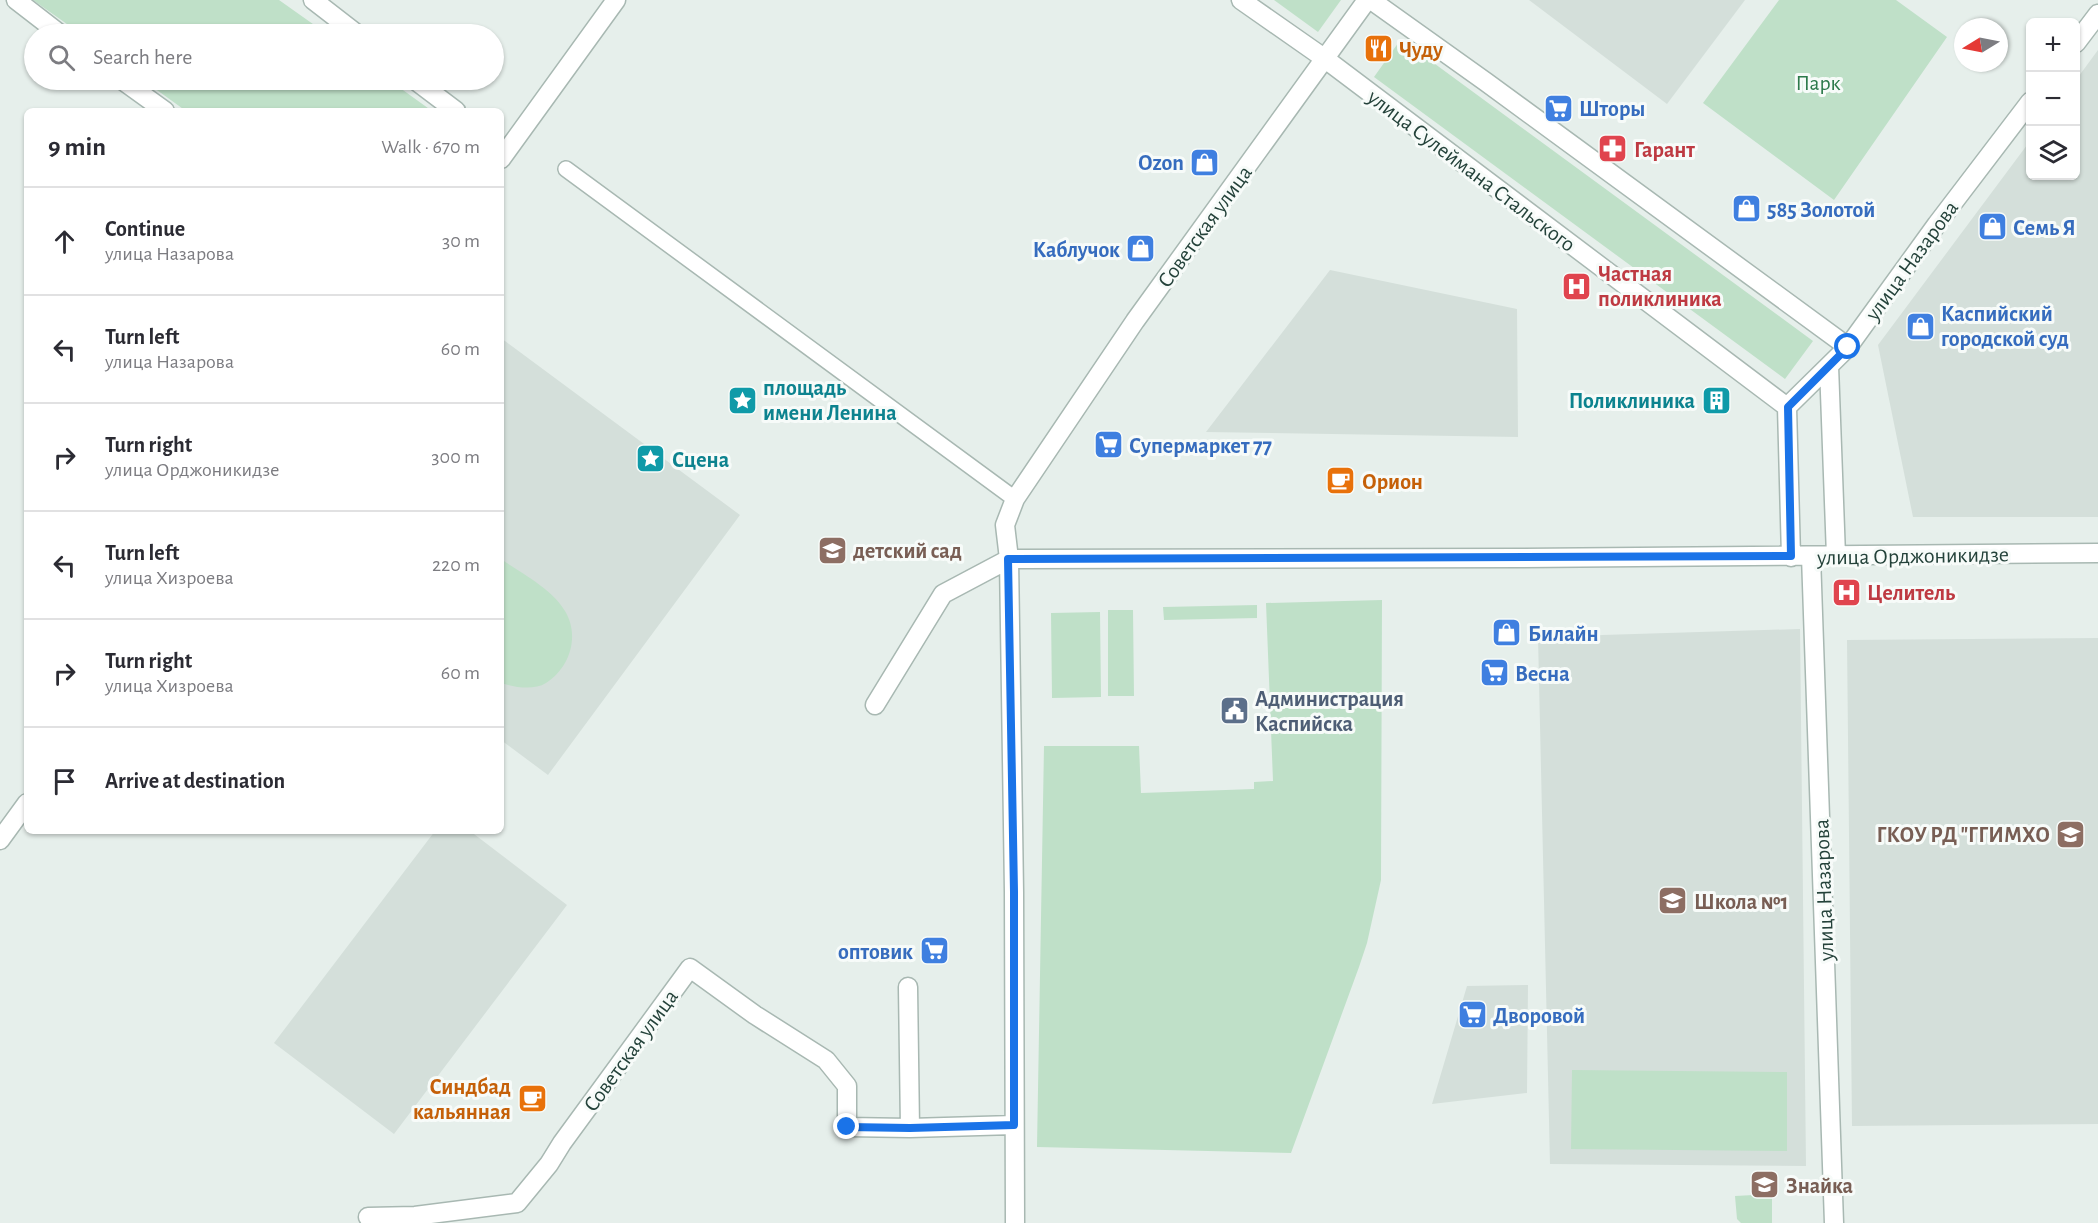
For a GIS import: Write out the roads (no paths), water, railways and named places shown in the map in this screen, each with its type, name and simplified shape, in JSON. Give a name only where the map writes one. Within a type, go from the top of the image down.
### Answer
[{"type":"street","points":[[16,0],[47,24]]},
{"type":"street","points":[[313,0],[344,24]]},
{"type":"street","points":[[504,150],[616,0]]},
{"type":"street","name":"улица Сулеймана Стальского","points":[[1241,0],[1324,58],[1788,407]]},
{"type":"street","points":[[1369,0],[1486,82],[1848,347]]},
{"type":"street","name":"Советская улица","points":[[1015,1223],[1014,892],[1008,559],[1005,525],[1015,499],[1135,321],[1324,58],[1369,0]]},
{"type":"street","points":[[2080,38],[2098,14]]},
{"type":"street","points":[[136,90],[161,108]]},
{"type":"street","points":[[429,90],[452,108]]},
{"type":"street","name":"улица Назарова","points":[[1788,407],[1848,347],[1937,224],[2026,108]]},
{"type":"street","points":[[566,169],[1015,499]]},
{"type":"street","points":[[1829,366],[1836,556]]},
{"type":"street","points":[[1788,407],[1791,556]]},
{"type":"street","name":"улица Орджоникидзе","points":[[1008,559],[2098,553]]},
{"type":"street","name":"улица Назарова","points":[[1811,556],[1834,1223]]},
{"type":"street","points":[[875,705],[943,594],[1008,559]]},
{"type":"street","points":[[0,840],[24,807]]},
{"type":"street","name":"Советская улица","points":[[368,1217],[415,1216],[517,1203],[549,1164],[690,968],[755,1015],[826,1060],[847,1086],[847,1127],[910,1128]]},
{"type":"street","points":[[908,987],[910,1128],[1014,1125]]},
{"type":"place","name":"Чуду","points":[[1378,49]]},
{"type":"place","name":"Шторы","points":[[1558,108]]},
{"type":"place","name":"Гарант","points":[[1613,149]]},
{"type":"place","name":"Ozon","points":[[1205,162]]},
{"type":"place","name":"585 Золотой","points":[[1746,209]]},
{"type":"place","name":"Семь Я","points":[[1992,227]]},
{"type":"place","name":"Каблучок","points":[[1141,249]]},
{"type":"place","name":"Частная поликлиника","points":[[1577,286]]},
{"type":"place","name":"Каспийский городской суд","points":[[1920,326]]},
{"type":"place","name":"площадь имени Ленина","points":[[742,400]]},
{"type":"place","name":"Поликлиника","points":[[1716,400]]},
{"type":"place","name":"Супермаркет 77","points":[[1108,445]]},
{"type":"place","name":"Сцена","points":[[651,459]]},
{"type":"place","name":"Орион","points":[[1341,481]]},
{"type":"place","name":"детский сад","points":[[832,550]]},
{"type":"place","name":"Целитель","points":[[1846,592]]},
{"type":"place","name":"Билайн","points":[[1507,633]]},
{"type":"place","name":"Весна","points":[[1494,673]]},
{"type":"place","name":"Администрация Каспийска","points":[[1234,711]]},
{"type":"place","name":"ГКОУ РД \"ГГИМХО","points":[[2071,834]]},
{"type":"place","name":"Школа №1","points":[[1673,901]]},
{"type":"place","name":"оптовик","points":[[934,951]]},
{"type":"place","name":"Дворовой","points":[[1472,1015]]},
{"type":"place","name":"Синдбад кальянная","points":[[532,1099]]},
{"type":"place","name":"Знайка","points":[[1765,1185]]},
{"type":"park label","name":"Парк","points":[[1818,82]]}]
